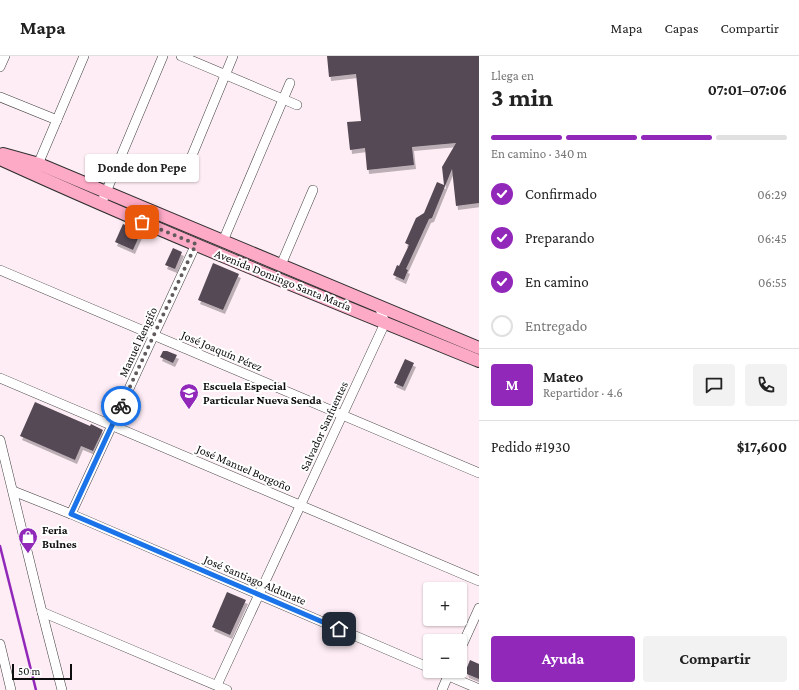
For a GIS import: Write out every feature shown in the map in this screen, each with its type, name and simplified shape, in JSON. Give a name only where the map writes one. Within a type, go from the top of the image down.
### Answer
[{"type":"main road","name":"Avenida Domingo Santa María","points":[[0,153],[37,168],[106,192],[479,348]]},
{"type":"main road","name":"Avenida Domingo Santa María","points":[[0,159],[37,168],[101,204],[479,361]]},
{"type":"street","points":[[0,67],[5,56]]},
{"type":"street","points":[[37,168],[84,56]]},
{"type":"street","points":[[101,204],[163,56]]},
{"type":"street","points":[[181,56],[297,105]]},
{"type":"street","points":[[186,170],[233,56]]},
{"type":"street","points":[[223,241],[290,83]]},
{"type":"street","points":[[0,97],[57,120]]},
{"type":"street","points":[[281,265],[313,190]]},
{"type":"street","name":"Manuel Rengifo","points":[[71,514],[196,244]]},
{"type":"street","name":"José Joaquín Pérez","points":[[0,270],[479,472]]},
{"type":"street","points":[[379,306],[385,323]]},
{"type":"street","name":"Salvador Sanfuentes","points":[[217,686],[385,323]]},
{"type":"street","name":"José Manuel Borgoño","points":[[0,378],[479,581]]},
{"type":"street","points":[[0,440],[62,690]]},
{"type":"street","name":"José Santiago Aldunate","points":[[13,491],[71,514],[423,665]]},
{"type":"street","points":[[467,635],[479,608]]},
{"type":"street","points":[[42,612],[228,690]]},
{"type":"street","points":[[0,644],[11,690]]},
{"type":"street","points":[[442,690],[447,678]]},
{"type":"street","points":[[458,678],[479,689]]},
{"type":"building","points":[[327,56],[479,56],[479,203],[456,206],[452,169],[432,218],[429,219],[406,269],[408,270],[404,280],[393,275],[409,245],[405,243],[416,218],[424,213],[437,182],[444,185],[442,167],[456,143],[412,147],[414,165],[367,170],[365,148],[350,150],[347,122],[361,121],[356,74],[329,77]]},
{"type":"building","points":[[123,224],[141,232],[133,250],[115,242]]},
{"type":"building","points":[[173,248],[182,252],[175,269],[165,265]]},
{"type":"building","points":[[213,263],[239,274],[223,310],[198,300]]},
{"type":"building","points":[[163,351],[177,355],[173,363],[160,357]]},
{"type":"building","points":[[405,359],[414,363],[403,387],[394,383]]},
{"type":"building","points":[[35,402],[90,426],[91,424],[103,430],[93,451],[81,446],[75,460],[20,436]]},
{"type":"building","points":[[227,592],[246,600],[230,635],[212,627]]},
{"type":"building","points":[[470,660],[479,664],[479,679],[467,674],[467,668]]},
{"type":"railway","points":[[0,546],[36,690]]},
{"type":"way so far","points":[[121,406],[196,244],[142,222]]},
{"type":"place","name":"Donde don Pepe","points":[[142,222]]},
{"type":"place","name":"Escuela Especial Particular Nueva Senda","points":[[189,410]]},
{"type":"place","name":"Feria Bulnes","points":[[28,554]]},
{"type":"route","points":[[121,406],[71,514],[339,629]]}]
